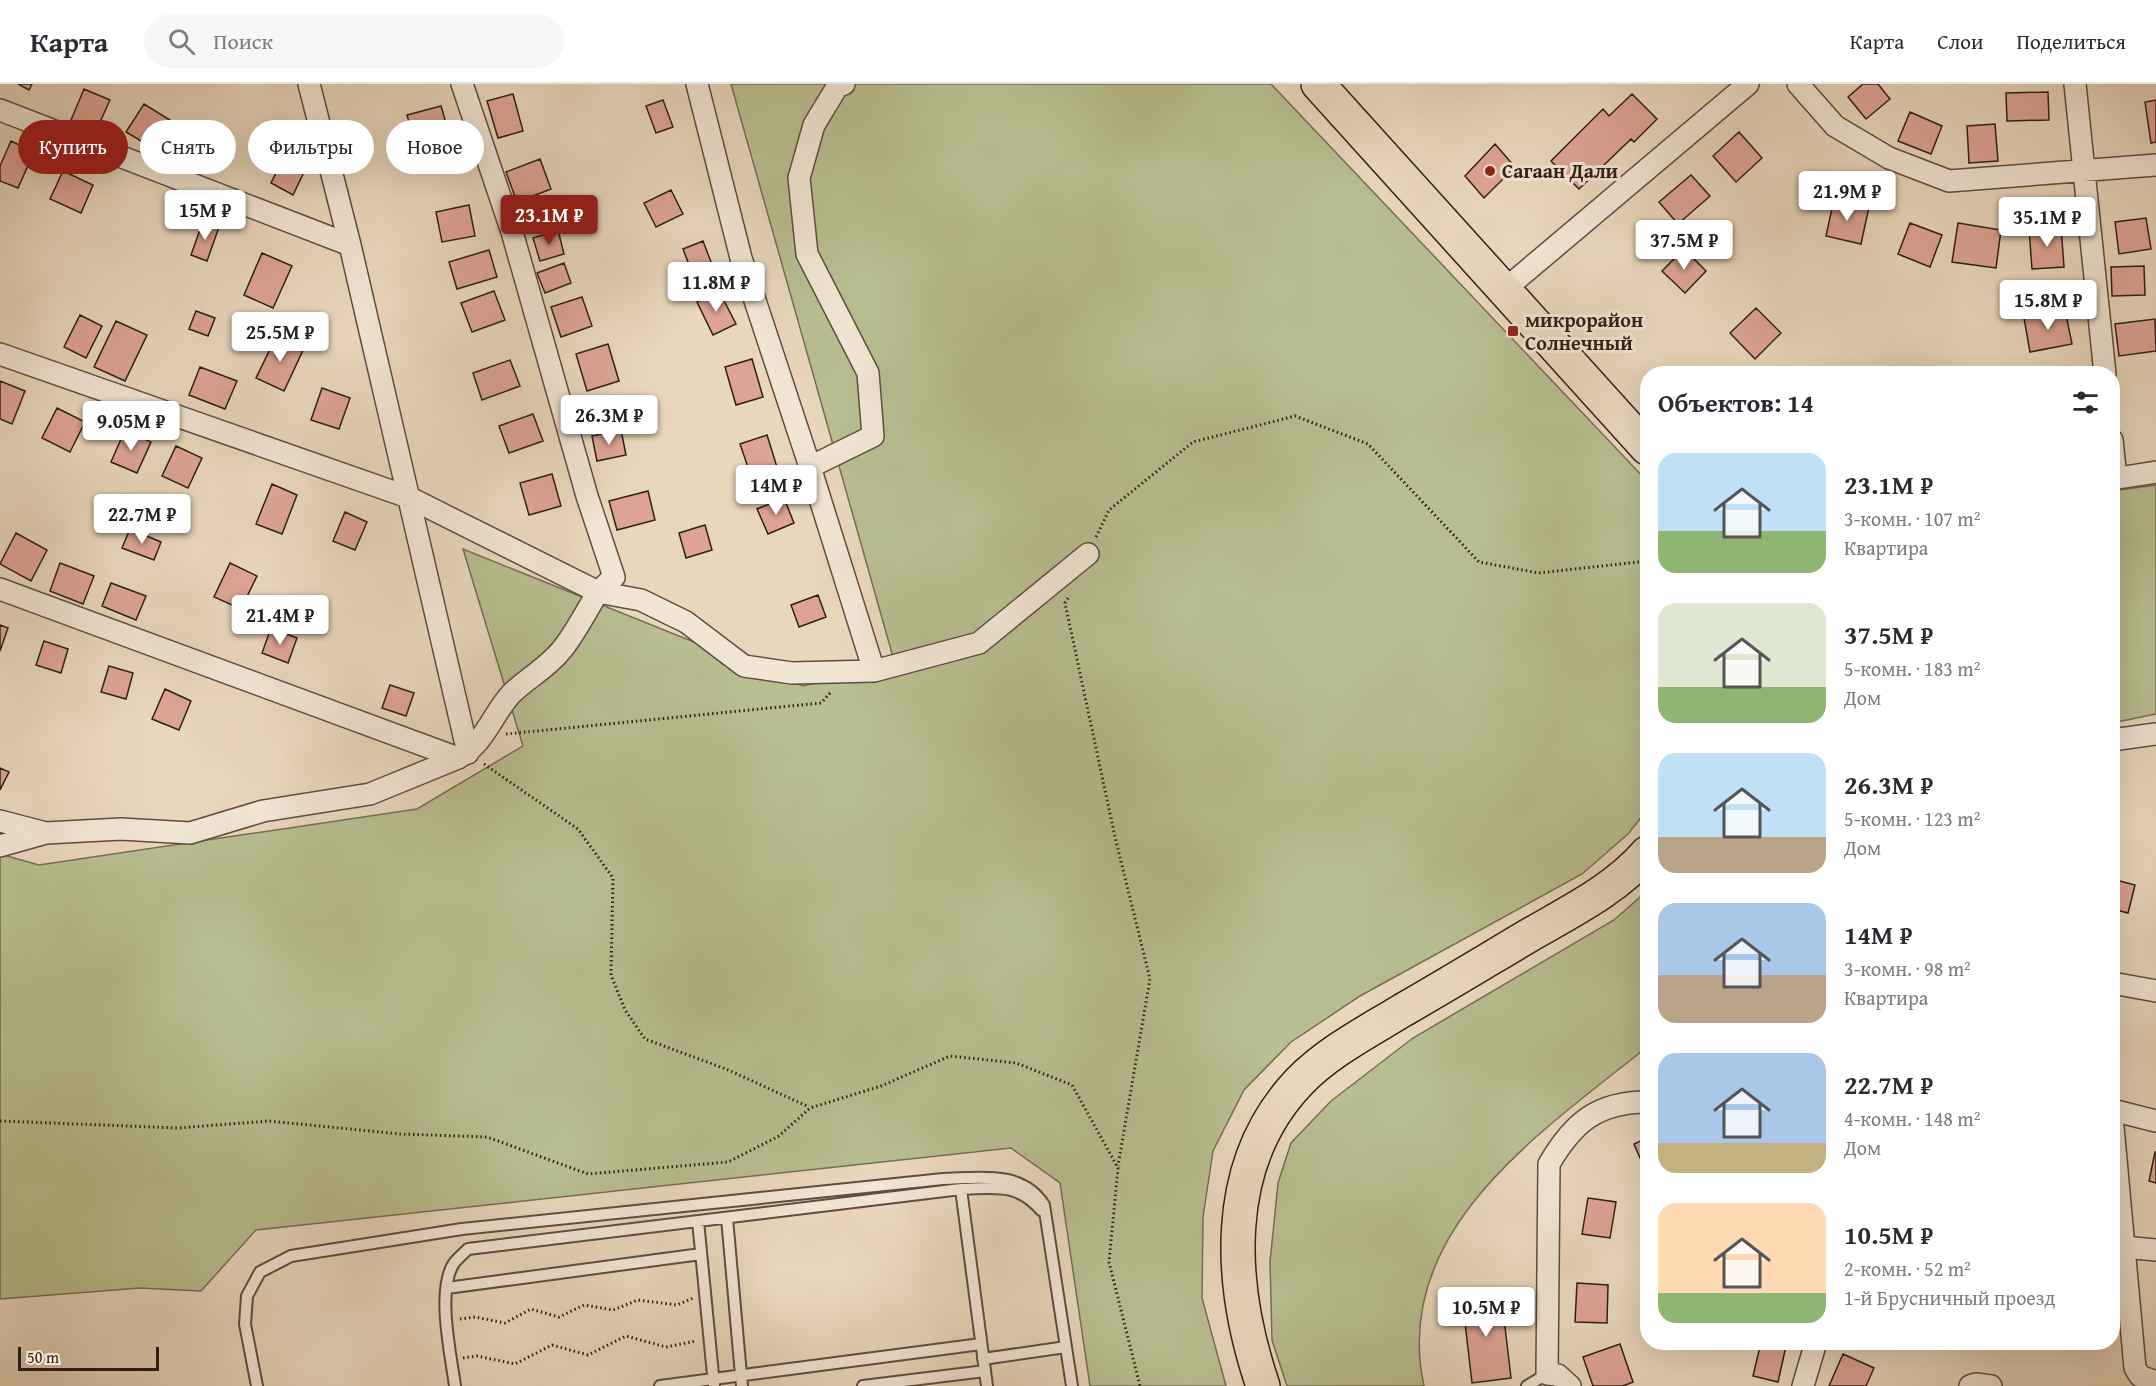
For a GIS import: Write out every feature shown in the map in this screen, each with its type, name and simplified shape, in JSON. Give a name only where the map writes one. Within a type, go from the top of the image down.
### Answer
[{"type":"main road","points":[[1318,84],[1640,440]]},
{"type":"main road","points":[[1263,1386],[1247,1341],[1236,1256],[1243,1186],[1261,1131],[1299,1083],[1343,1046],[1602,893],[1640,860]]},
{"type":"street","points":[[309,84],[350,245],[408,497],[463,755]]},
{"type":"street","points":[[0,846],[46,833],[121,829],[190,833],[263,811],[370,794],[463,755],[483,736],[511,694],[534,677],[563,648],[598,592],[614,577],[587,496],[512,232],[462,84]]},
{"type":"street","points":[[697,84],[741,258],[874,671]]},
{"type":"street","points":[[810,467],[873,436],[868,373],[807,254],[799,178],[814,125],[837,87],[844,84]]},
{"type":"street","points":[[1504,290],[1748,84]]},
{"type":"street","points":[[1798,84],[1835,126],[1889,158],[1949,181],[2156,165]]},
{"type":"street","points":[[2075,84],[2104,366]]},
{"type":"street","points":[[0,110],[350,245]]},
{"type":"street","points":[[0,354],[408,497],[598,592],[641,600],[686,622],[744,666],[792,673],[874,671],[979,643],[1088,554]]},
{"type":"street","points":[[2120,478],[2156,472]]},
{"type":"street","points":[[0,589],[463,755]]},
{"type":"street","points":[[2120,739],[2156,734]]},
{"type":"street","points":[[0,821],[46,833]]},
{"type":"street","points":[[2120,984],[2156,991]]},
{"type":"street","points":[[1570,1386],[1558,1375],[1547,1374],[1549,1164],[1564,1138],[1589,1116],[1622,1104],[1640,1103]]},
{"type":"street","points":[[2120,1112],[2156,1121]]},
{"type":"street","points":[[2120,1247],[2156,1250]]},
{"type":"street","points":[[2120,1255],[2135,1368],[2140,1376],[2156,1382]]},
{"type":"street","points":[[1803,1386],[1814,1350]]},
{"type":"street","points":[[1970,1386],[1991,1386]]},
{"type":"lane","points":[[257,1386],[245,1324],[247,1296],[260,1272],[291,1256],[462,1229],[943,1179],[996,1178],[1024,1184],[1036,1193],[1044,1205],[1072,1386]]},
{"type":"lane","points":[[455,1386],[447,1321],[447,1287],[453,1264],[468,1250],[961,1189],[1007,1188],[1027,1195],[1041,1210],[1048,1231]]},
{"type":"lane","points":[[961,1189],[987,1386]]},
{"type":"lane","points":[[727,1218],[742,1381]]},
{"type":"lane","points":[[698,1221],[714,1383]]},
{"type":"lane","points":[[447,1287],[701,1254]]},
{"type":"lane","points":[[660,1386],[742,1381],[981,1344]]},
{"type":"lane","points":[[983,1359],[1066,1347]]},
{"type":"lane","points":[[863,1386],[985,1371]]},
{"type":"lane","points":[[1527,1386],[1547,1374]]},
{"type":"path","points":[[1088,554],[1109,510],[1193,442],[1295,416],[1368,444],[1479,562],[1539,573],[1640,562]]},
{"type":"path","points":[[1070,594],[1065,603],[1120,860],[1150,979],[1118,1168],[1109,1262],[1140,1386]]},
{"type":"path","points":[[483,736],[821,703],[842,680],[839,671]]},
{"type":"path","points":[[463,755],[578,828],[613,878],[611,975],[625,1010],[645,1039],[726,1069],[810,1108]]},
{"type":"path","points":[[0,1121],[178,1128],[269,1120],[400,1134],[487,1137],[588,1174],[728,1162],[779,1136],[810,1108],[881,1086],[950,1056],[1016,1063],[1072,1085],[1118,1168]]},
{"type":"path","points":[[447,1321],[475,1317],[505,1323],[531,1309],[559,1317],[584,1305],[613,1310],[639,1300],[677,1305],[705,1293]]},
{"type":"path","points":[[452,1360],[477,1356],[514,1364],[552,1345],[588,1355],[626,1336],[666,1347],[710,1338]]},
{"type":"green space","points":[[731,84],[1271,84],[1640,474],[1640,819],[1628,834],[1582,874],[1360,996],[1291,1042],[1244,1090],[1213,1151],[1203,1217],[1202,1298],[1226,1386],[1090,1386],[1060,1183],[1011,1148],[256,1230],[201,1291],[140,1288],[0,1299],[0,854],[39,865],[417,809],[523,746],[463,549],[803,686],[895,664]]},
{"type":"green space","points":[[2156,485],[2156,714],[2120,721],[2120,490]]},
{"type":"green space","points":[[1640,897],[1640,1053],[1522,1150],[1484,1190],[1452,1232],[1430,1279],[1420,1330],[1424,1386],[1287,1386],[1272,1340],[1270,1262],[1278,1183],[1291,1143],[1331,1101],[1413,1038],[1614,920]]},
{"type":"building","points":[[18,84],[32,84],[29,90]]},
{"type":"building","points":[[1863,84],[1878,84],[1890,99],[1866,119],[1848,97]]},
{"type":"building","points":[[84,89],[110,100],[101,120],[71,120]]},
{"type":"building","points":[[2048,92],[2049,120],[2007,121],[2006,93]]},
{"type":"building","points":[[513,94],[523,131],[498,138],[487,101]]},
{"type":"building","points":[[1632,94],[1657,119],[1634,142],[1631,139],[1579,189],[1551,161],[1603,109],[1609,116]]},
{"type":"building","points":[[663,100],[673,127],[656,133],[646,106]]},
{"type":"building","points":[[2156,100],[2156,142],[2151,143],[2145,102]]},
{"type":"building","points":[[144,104],[170,120],[140,120],[140,140],[128,133],[128,129]]},
{"type":"building","points":[[441,106],[445,120],[408,120],[407,115]]},
{"type":"building","points":[[1910,112],[1942,126],[1931,154],[1898,141]]},
{"type":"building","points":[[1995,124],[1998,161],[1969,163],[1967,126]]},
{"type":"building","points":[[1739,132],[1762,158],[1736,182],[1713,156]]},
{"type":"building","points":[[11,141],[18,144],[18,174],[24,174],[18,188],[0,181],[0,166]]},
{"type":"building","name":"Сагаан Дали","points":[[1495,144],[1515,167],[1484,198],[1465,176]]},
{"type":"building","points":[[540,159],[551,189],[517,202],[506,172]]},
{"type":"building","points":[[62,174],[69,174],[93,185],[81,213],[50,199]]},
{"type":"building","points":[[276,174],[303,174],[293,195],[271,183]]},
{"type":"building","points":[[1691,175],[1710,196],[1678,224],[1659,202]]},
{"type":"building","points":[[671,190],[683,214],[656,227],[644,203]]},
{"type":"building","points":[[1834,199],[1869,207],[1861,244],[1826,236]]},
{"type":"building","points":[[469,205],[475,236],[442,242],[436,212]]},
{"type":"building","points":[[2146,218],[2151,249],[2119,254],[2115,222]]},
{"type":"building","points":[[203,221],[219,227],[207,261],[191,255]]},
{"type":"building","points":[[1910,223],[1942,235],[1930,267],[1898,254]]},
{"type":"building","points":[[1958,223],[2001,230],[1996,268],[1952,262]]},
{"type":"building","points":[[2061,226],[2064,267],[2032,269],[2029,229]]},
{"type":"building","points":[[558,230],[564,254],[540,261],[533,238]]},
{"type":"building","points":[[703,241],[711,262],[691,270],[683,249]]},
{"type":"building","points":[[1684,249],[1706,271],[1685,293],[1662,271]]},
{"type":"building","points":[[489,250],[497,277],[457,289],[449,262]]},
{"type":"building","points":[[262,253],[292,266],[273,308],[244,295]]},
{"type":"building","points":[[564,263],[571,283],[545,293],[537,273]]},
{"type":"building","points":[[2144,266],[2145,295],[2112,296],[2111,267]]},
{"type":"building","points":[[494,291],[505,320],[472,332],[461,303]]},
{"type":"building","points":[[719,291],[736,324],[713,335],[697,302]]},
{"type":"building","points":[[582,297],[592,326],[561,337],[551,307]]},
{"type":"building","points":[[1756,308],[1781,333],[1755,359],[1730,333]]},
{"type":"building","points":[[2065,310],[2072,344],[2030,352],[2024,318]]},
{"type":"building","points":[[196,311],[215,318],[208,336],[189,329]]},
{"type":"building","points":[[80,315],[102,326],[86,358],[64,347]]},
{"type":"building","points":[[2155,319],[2156,351],[2119,356],[2115,324]]},
{"type":"building","points":[[116,321],[147,335],[125,381],[94,367]]},
{"type":"building","points":[[277,335],[304,348],[284,391],[256,378]]},
{"type":"building","points":[[608,344],[619,381],[587,391],[576,354]]},
{"type":"building","points":[[752,359],[763,397],[736,405],[725,367]]},
{"type":"building","points":[[510,360],[520,386],[482,400],[473,373]]},
{"type":"building","points":[[200,367],[237,381],[225,409],[189,395]]},
{"type":"building","points":[[0,381],[25,391],[12,424],[0,419]]},
{"type":"building","points":[[322,388],[350,398],[339,429],[311,420]]},
{"type":"building","points":[[57,408],[85,422],[70,452],[42,438]]},
{"type":"building","points":[[533,414],[543,441],[509,453],[499,426]]},
{"type":"building","points":[[125,430],[151,442],[137,473],[111,462]]},
{"type":"building","points":[[621,430],[626,455],[597,461],[592,436]]},
{"type":"building","points":[[767,435],[777,467],[751,476],[740,444]]},
{"type":"building","points":[[176,446],[202,458],[188,488],[162,476]]},
{"type":"building","points":[[552,474],[561,506],[529,515],[520,483]]},
{"type":"building","points":[[272,484],[297,495],[282,534],[256,524]]},
{"type":"building","points":[[648,491],[655,520],[617,530],[609,501]]},
{"type":"building","points":[[784,498],[794,523],[768,534],[757,509]]},
{"type":"building","points":[[345,512],[367,522],[355,550],[333,541]]},
{"type":"building","points":[[705,525],[712,550],[686,558],[679,533]]},
{"type":"building","points":[[130,529],[161,542],[154,560],[122,548]]},
{"type":"building","points":[[16,533],[47,550],[31,581],[0,564]]},
{"type":"building","points":[[60,563],[94,576],[83,604],[50,591]]},
{"type":"building","points":[[230,563],[257,576],[241,609],[214,597]]},
{"type":"building","points":[[111,583],[146,596],[136,620],[102,606]]},
{"type":"building","points":[[818,595],[826,617],[799,627],[791,605]]},
{"type":"building","points":[[0,625],[8,628],[0,651]]},
{"type":"building","points":[[271,628],[297,638],[288,663],[262,653]]},
{"type":"building","points":[[44,641],[68,649],[61,673],[36,665]]},
{"type":"building","points":[[109,666],[133,673],[126,699],[101,692]]},
{"type":"building","points":[[390,685],[414,693],[406,716],[382,708]]},
{"type":"building","points":[[165,689],[191,701],[179,730],[152,719]]},
{"type":"building","points":[[0,768],[9,772],[0,790]]},
{"type":"building","points":[[2120,881],[2135,885],[2128,913],[2120,911]]},
{"type":"building","points":[[1640,1141],[1640,1158],[1634,1144]]},
{"type":"building","points":[[2156,1152],[2156,1183],[2149,1181]]},
{"type":"building","points":[[1588,1198],[1616,1202],[1610,1238],[1582,1234]]},
{"type":"building","points":[[1577,1283],[1608,1285],[1607,1323],[1575,1322]]},
{"type":"building","points":[[1501,1293],[1511,1378],[1472,1383],[1462,1297]]},
{"type":"building","points":[[1620,1344],[1633,1382],[1623,1386],[1593,1386],[1583,1357]]},
{"type":"building","points":[[1759,1350],[1785,1350],[1778,1382],[1753,1376]]},
{"type":"building","points":[[1843,1354],[1874,1368],[1866,1386],[1829,1386]]},
{"type":"place","name":"Сагаан Дали","points":[[1490,171]]},
{"type":"place","name":"микрорайон Солнечный","points":[[1513,331]]}]
